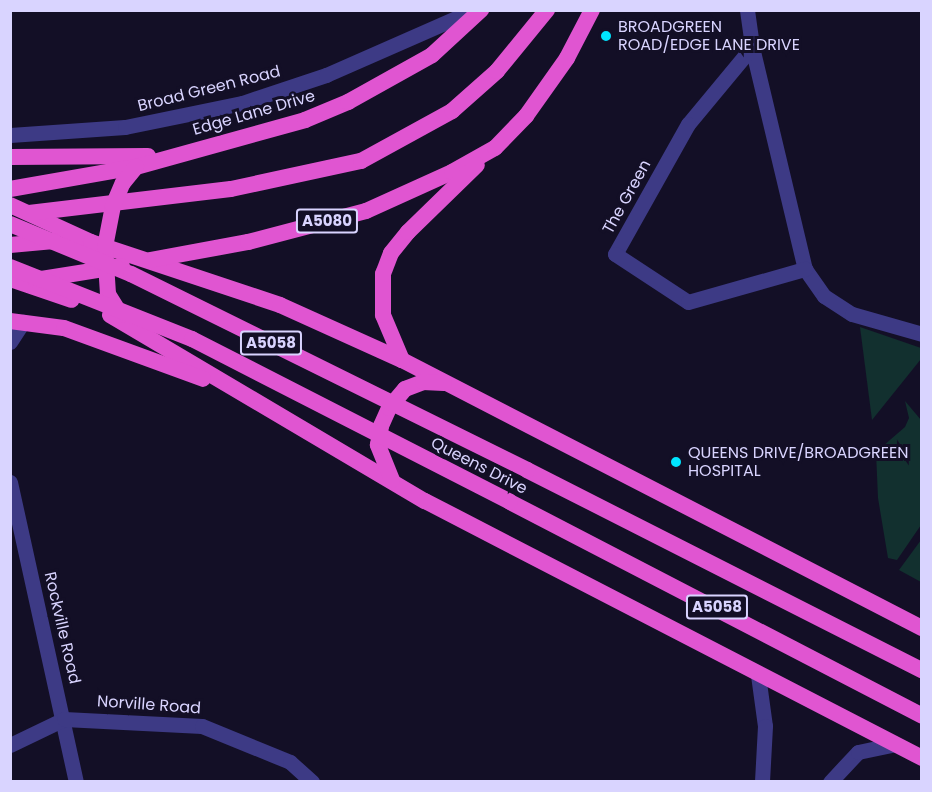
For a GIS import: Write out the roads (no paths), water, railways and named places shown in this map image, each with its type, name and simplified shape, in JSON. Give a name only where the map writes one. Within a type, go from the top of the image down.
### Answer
[{"type":"highway","name":"Edge Lane Drive","points":[[10,189],[136,167],[166,156],[305,120],[348,102],[432,55],[482,10]]},
{"type":"highway","points":[[10,217],[29,213],[113,206],[231,189],[361,161],[452,111],[498,71],[547,10]]},
{"type":"highway","name":"A5080","points":[[15,282],[105,270],[248,242],[366,211],[452,172],[495,148],[544,92],[592,10]]},
{"type":"highway","points":[[402,360],[388,332],[381,293],[383,273],[392,253],[495,148]]},
{"type":"highway","points":[[10,157],[166,156]]},
{"type":"highway","points":[[128,322],[108,294],[98,244],[123,183],[136,167]]},
{"type":"highway","points":[[10,206],[98,244],[280,305],[402,360],[921,628]]},
{"type":"highway","name":"Queens Drive","points":[[10,224],[131,273],[921,670]]},
{"type":"highway","points":[[10,245],[98,244]]},
{"type":"highway","name":"Queens Drive","points":[[10,267],[192,339],[921,716]]},
{"type":"highway","points":[[15,282],[128,322],[232,390]]},
{"type":"highway","points":[[17,322],[64,328],[232,390],[300,424],[392,481],[758,675],[921,758]]},
{"type":"highway","points":[[392,481],[378,445],[381,426],[389,408],[405,389],[423,382],[450,384]]},
{"type":"street","name":"Broad Green Road","points":[[10,135],[125,127],[242,103],[326,75],[381,48],[474,10]]},
{"type":"street","points":[[747,10],[752,47],[805,269],[824,296],[852,314],[921,334]]},
{"type":"street","name":"The Green","points":[[752,47],[688,124],[615,254],[688,302],[805,269]]},
{"type":"street","points":[[10,342],[17,322]]},
{"type":"street","name":"Rockville Road","points":[[10,482],[64,719],[76,782]]},
{"type":"street","points":[[758,675],[765,726],[762,782]]},
{"type":"street","name":"Norville Road","points":[[10,745],[64,719],[202,726],[290,762],[312,782]]},
{"type":"street","points":[[830,782],[858,752],[895,744]]},
{"type":"place","name":"BROADGREEN ROAD/EDGE LANE DRIVE","points":[[606,36]]},
{"type":"place","name":"QUEENS DRIVE/BROADGREEN HOSPITAL","points":[[676,462]]}]
